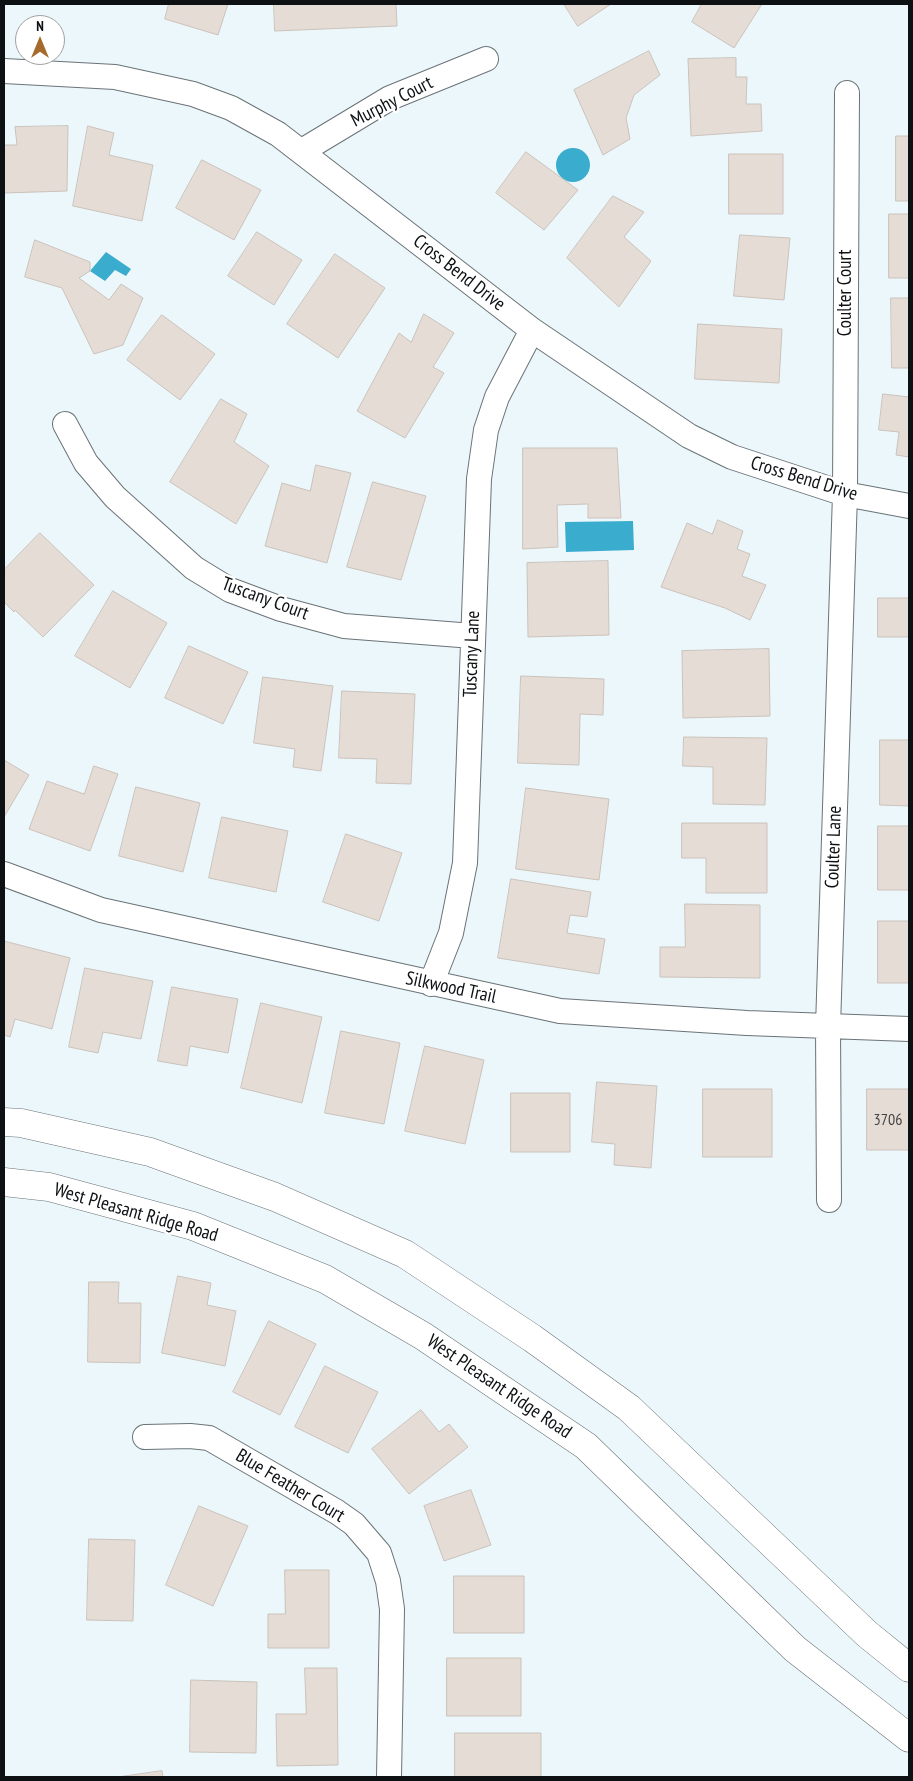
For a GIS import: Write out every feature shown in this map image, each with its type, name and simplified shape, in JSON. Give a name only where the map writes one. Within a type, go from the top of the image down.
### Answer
[{"type":"main road","points":[[4,1122],[150,1152],[276,1197],[405,1254],[532,1338],[629,1408],[867,1634],[909,1668]]},
{"type":"main road","name":"West Pleasant Ridge Road","points":[[4,1182],[50,1187],[193,1226],[324,1279],[423,1336],[586,1446],[795,1649],[909,1738]]},
{"type":"street","name":"Murphy Court","points":[[302,151],[390,98],[486,60]]},
{"type":"street","name":"Cross Bend Drive","points":[[4,71],[115,77],[194,94],[231,108],[278,134],[302,151],[532,330],[689,436],[732,457],[845,494],[909,506]]},
{"type":"street","name":"Coulter Court","points":[[845,494],[847,92]]},
{"type":"street","name":"Tuscany Lane","points":[[431,984],[451,933],[465,863],[479,479],[486,430],[497,397],[532,330]]},
{"type":"street","name":"Tuscany Court","points":[[65,424],[86,463],[115,497],[194,568],[230,590],[281,609],[344,626],[473,636]]},
{"type":"street","name":"Coulter Lane","points":[[829,1200],[828,1027],[845,494]]},
{"type":"street","name":"Silkwood Trail","points":[[4,874],[101,910],[560,1011],[828,1027],[909,1029]]},
{"type":"street","name":"Blue Feather Court","points":[[145,1437],[190,1436],[209,1438],[337,1512],[354,1524],[379,1553],[388,1581],[392,1609],[389,1777]]},
{"type":"water","points":[[573,148],[585,153],[590,165],[585,177],[573,182],[561,177],[556,165],[561,153]]},
{"type":"water","points":[[106,252],[131,269],[126,276],[115,270],[105,281],[90,271]]},
{"type":"water","points":[[633,521],[634,550],[566,552],[565,522]]},
{"type":"building","points":[[169,4],[228,4],[218,35],[165,19]]},
{"type":"building","points":[[274,4],[396,4],[397,26],[275,31]]},
{"type":"building","points":[[564,4],[611,4],[578,26]]},
{"type":"building","points":[[702,4],[762,4],[734,48],[692,22]]},
{"type":"building","points":[[649,51],[660,75],[634,95],[626,118],[630,139],[603,155],[574,90]]},
{"type":"building","points":[[736,58],[736,77],[747,77],[746,104],[761,104],[762,131],[691,136],[688,59]]},
{"type":"building","points":[[68,126],[67,191],[4,193],[4,145],[17,145],[15,127]]},
{"type":"building","points":[[88,126],[114,133],[109,155],[153,165],[142,221],[73,206]]},
{"type":"building","points":[[896,136],[909,136],[909,201],[896,201]]},
{"type":"building","points":[[526,152],[578,190],[544,230],[496,193]]},
{"type":"building","points":[[729,154],[783,154],[783,214],[729,214]]},
{"type":"building","points":[[202,160],[261,190],[234,240],[176,208]]},
{"type":"building","points":[[613,196],[644,212],[624,237],[651,261],[619,307],[567,258]]},
{"type":"building","points":[[889,214],[909,214],[909,278],[889,278]]},
{"type":"building","points":[[257,232],[302,260],[274,305],[228,276]]},
{"type":"building","points":[[740,235],[790,238],[784,300],[734,296]]},
{"type":"building","points":[[35,240],[90,262],[90,271],[79,278],[109,300],[121,284],[143,298],[123,345],[94,354],[62,288],[25,277]]},
{"type":"building","points":[[335,254],[385,288],[338,358],[287,324]]},
{"type":"building","points":[[891,298],[909,298],[909,368],[892,368]]},
{"type":"building","points":[[424,314],[454,333],[433,367],[444,373],[405,438],[357,411],[399,333],[411,342]]},
{"type":"building","points":[[162,315],[215,354],[180,400],[127,360]]},
{"type":"building","points":[[698,324],[782,329],[779,383],[695,379]]},
{"type":"building","points":[[883,394],[909,397],[909,457],[896,455],[899,432],[879,430]]},
{"type":"building","points":[[221,399],[247,414],[234,442],[269,466],[236,524],[170,482]]},
{"type":"building","points":[[523,448],[617,448],[621,518],[588,518],[588,504],[557,505],[558,547],[523,549]]},
{"type":"building","points":[[316,465],[351,473],[327,563],[265,546],[282,483],[310,491]]},
{"type":"building","points":[[373,482],[426,496],[401,580],[347,567]]},
{"type":"building","points":[[718,520],[743,531],[737,549],[750,554],[742,576],[766,585],[750,620],[725,608],[661,587],[687,523],[712,534]]},
{"type":"building","points":[[40,533],[94,585],[43,637],[4,602],[4,570]]},
{"type":"building","points":[[608,561],[609,635],[528,637],[527,563]]},
{"type":"building","points":[[113,591],[167,623],[130,688],[75,656]]},
{"type":"building","points":[[878,598],[909,598],[909,637],[878,637]]},
{"type":"building","points":[[189,646],[248,672],[223,724],[165,698]]},
{"type":"building","points":[[769,649],[770,716],[683,718],[682,651]]},
{"type":"building","points":[[521,676],[604,679],[603,715],[580,714],[579,765],[518,763]]},
{"type":"building","points":[[263,677],[333,686],[321,771],[293,767],[295,749],[254,743]]},
{"type":"building","points":[[342,691],[415,694],[411,784],[376,783],[377,759],[339,758]]},
{"type":"building","points":[[684,737],[767,738],[765,805],[713,804],[713,767],[683,766]]},
{"type":"building","points":[[880,740],[909,740],[909,806],[880,805]]},
{"type":"building","points":[[4,760],[29,775],[4,817]]},
{"type":"building","points":[[94,766],[118,774],[90,851],[29,829],[47,781],[84,794]]},
{"type":"building","points":[[136,787],[200,803],[183,872],[119,856]]},
{"type":"building","points":[[526,788],[609,799],[599,880],[516,869]]},
{"type":"building","points":[[222,817],[288,831],[276,892],[209,878]]},
{"type":"building","points":[[682,823],[767,823],[767,893],[706,893],[706,858],[682,858]]},
{"type":"building","points":[[878,826],[909,826],[909,890],[878,890]]},
{"type":"building","points":[[346,834],[402,853],[379,921],[323,902]]},
{"type":"building","points":[[511,879],[591,892],[587,917],[570,915],[567,933],[605,939],[599,974],[498,958]]},
{"type":"building","points":[[685,904],[760,905],[760,978],[660,977],[660,947],[685,947]]},
{"type":"building","points":[[878,921],[909,921],[909,983],[878,983]]},
{"type":"building","points":[[4,941],[70,958],[52,1029],[15,1019],[10,1037],[4,1035]]},
{"type":"building","points":[[85,968],[153,981],[141,1039],[103,1032],[98,1053],[69,1047]]},
{"type":"building","points":[[172,987],[238,999],[228,1053],[190,1046],[187,1066],[158,1061]]},
{"type":"building","points":[[261,1003],[322,1017],[302,1103],[241,1088]]},
{"type":"building","points":[[341,1031],[400,1043],[384,1124],[325,1113]]},
{"type":"building","points":[[425,1046],[484,1060],[465,1144],[405,1131]]},
{"type":"building","points":[[597,1082],[657,1086],[651,1168],[614,1165],[615,1144],[592,1142]]},
{"type":"building","points":[[703,1089],[772,1089],[772,1157],[703,1157]]},
{"type":"building","points":[[867,1089],[909,1089],[909,1150],[867,1150]]},
{"type":"building","points":[[511,1093],[570,1093],[570,1152],[511,1152]]},
{"type":"building","points":[[178,1276],[211,1283],[207,1305],[236,1311],[225,1366],[162,1353]]},
{"type":"building","points":[[89,1282],[119,1282],[118,1303],[141,1303],[140,1363],[88,1362]]},
{"type":"building","points":[[269,1321],[316,1344],[280,1415],[233,1392]]},
{"type":"building","points":[[325,1366],[378,1392],[348,1453],[295,1427]]},
{"type":"building","points":[[421,1410],[439,1432],[449,1424],[468,1447],[409,1494],[372,1449]]},
{"type":"building","points":[[471,1490],[491,1545],[444,1561],[424,1506]]},
{"type":"building","points":[[199,1506],[248,1526],[213,1606],[166,1585]]},
{"type":"building","points":[[89,1539],[135,1540],[133,1621],[87,1620]]},
{"type":"building","points":[[285,1570],[329,1570],[329,1648],[268,1648],[268,1614],[285,1614]]},
{"type":"building","points":[[454,1576],[524,1576],[524,1633],[454,1633]]},
{"type":"building","points":[[447,1658],[521,1658],[521,1716],[447,1716]]},
{"type":"building","points":[[305,1668],[337,1668],[338,1765],[277,1766],[276,1714],[306,1714]]},
{"type":"building","points":[[191,1680],[257,1682],[256,1753],[190,1752]]},
{"type":"building","points":[[455,1733],[541,1733],[541,1777],[455,1777]]},
{"type":"building","points":[[162,1771],[163,1777],[118,1777]]}]
